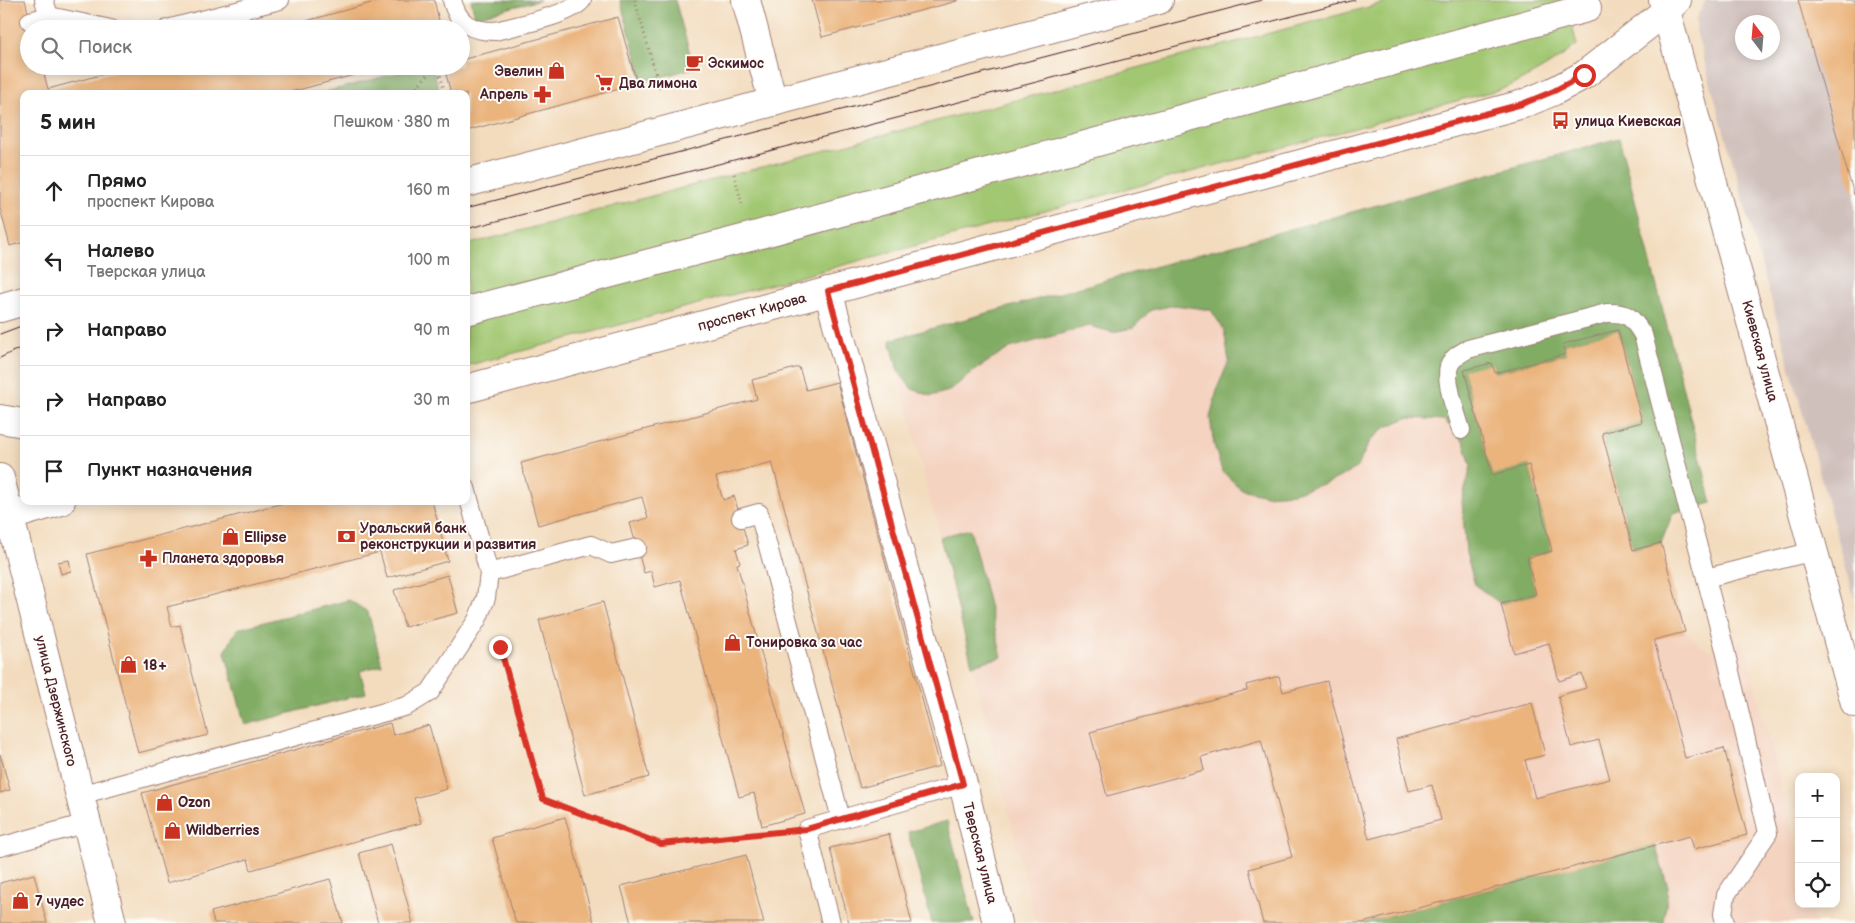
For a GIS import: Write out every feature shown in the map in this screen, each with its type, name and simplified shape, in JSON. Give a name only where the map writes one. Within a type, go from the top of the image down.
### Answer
[{"type":"street","points":[[746,0],[773,102]]},
{"type":"street","points":[[470,181],[1159,0]]},
{"type":"street","name":"проспект Кирова","points":[[470,388],[1522,104],[1554,91],[1584,75],[1668,4]]},
{"type":"street","name":"Киевская улица","points":[[1668,4],[1814,551],[1852,676],[1855,703]]},
{"type":"street","points":[[470,310],[750,237],[1587,8]]},
{"type":"street","name":"Тверская улица","points":[[828,291],[963,784],[997,923]]},
{"type":"street","points":[[0,419],[20,422]]},
{"type":"street","name":"улица Дзержинского","points":[[0,478],[5,518],[80,796],[112,923]]},
{"type":"street","points":[[5,518],[48,505]]},
{"type":"lane","points":[[202,20],[280,0]]},
{"type":"lane","points":[[452,0],[454,10],[461,20]]},
{"type":"lane","points":[[470,28],[494,31],[567,11],[582,0]]},
{"type":"lane","points":[[31,20],[46,8],[83,20]]},
{"type":"lane","points":[[1461,430],[1448,378],[1448,366],[1455,356],[1468,349],[1606,313],[1621,312],[1634,320],[1643,335],[1724,646],[1768,833],[1726,895],[1723,914],[1725,923]]},
{"type":"lane","points":[[80,796],[407,706],[430,692],[477,620],[486,598],[489,573],[470,503]]},
{"type":"lane","points":[[740,518],[760,514],[841,819]]},
{"type":"lane","points":[[489,573],[591,545],[611,554],[637,548]]},
{"type":"lane","points":[[1706,578],[1814,551]]},
{"type":"lane","points":[[831,923],[807,829],[963,784]]},
{"type":"lane","points":[[0,847],[86,823]]},
{"type":"path","points":[[635,0],[660,90]]},
{"type":"path","points":[[414,90],[428,75]]},
{"type":"path","points":[[440,75],[444,90]]},
{"type":"path","points":[[477,620],[500,647],[543,799],[661,844],[807,829]]},
{"type":"shaded area","points":[[1706,0],[1855,0],[1855,600],[1696,31],[1696,18]]},
{"type":"shaded area","points":[[1619,138],[1712,503],[1673,513],[1662,543],[1685,632],[1709,651],[1744,640],[1795,842],[1795,908],[1811,908],[1815,923],[1036,923],[972,665],[1002,657],[969,529],[940,537],[890,340]]},
{"type":"green space","points":[[471,0],[540,0],[475,17]]},
{"type":"green space","points":[[620,0],[675,0],[694,68],[643,82]]},
{"type":"green space","points":[[1395,0],[1565,0],[1577,45],[1542,69],[1505,88],[470,365],[470,244]]},
{"type":"green space","points":[[389,75],[435,75],[439,90],[333,90]]},
{"type":"green space","points":[[1619,138],[1712,503],[1673,513],[1661,543],[1633,550],[1602,433],[1642,422],[1618,330],[1563,344],[1566,354],[1495,373],[1492,364],[1464,371],[1492,474],[1529,465],[1552,551],[1527,558],[1536,594],[1501,604],[1475,585],[1466,553],[1462,501],[1471,466],[1464,442],[1444,420],[1407,418],[1386,427],[1370,441],[1357,468],[1330,482],[1293,493],[1266,495],[1241,489],[1222,471],[1214,445],[1210,418],[1218,386],[1229,361],[1224,330],[1211,310],[1175,305],[1151,310],[1133,328],[1112,332],[1089,326],[1010,348],[978,368],[949,391],[931,396],[912,389],[898,371],[890,340]]},
{"type":"green space","points":[[970,529],[1002,657],[972,665],[940,537]]},
{"type":"green space","points":[[349,600],[368,612],[382,665],[360,671],[366,693],[245,725],[225,652],[237,629]]},
{"type":"green space","points":[[947,821],[974,923],[932,923],[908,832]]},
{"type":"green space","points":[[1655,845],[1668,887],[1664,923],[1362,923]]},
{"type":"building","points":[[0,0],[25,0],[30,20],[20,20],[20,75],[44,75],[48,89],[100,75],[354,75],[298,90],[20,90],[20,243],[10,246],[0,208]]},
{"type":"building","points":[[382,0],[434,0],[439,20],[310,20]]},
{"type":"building","points":[[812,0],[957,0],[957,1],[822,37]]},
{"type":"building","points":[[1798,0],[1855,0],[1855,195],[1854,195]]},
{"type":"building","points":[[618,17],[637,84],[470,130],[470,90],[450,90],[446,75],[470,75],[470,58]]},
{"type":"building","points":[[1618,330],[1642,422],[1602,433],[1633,550],[1661,543],[1685,632],[1654,640],[1685,758],[1724,748],[1747,835],[1694,849],[1690,836],[1362,923],[1263,923],[1249,869],[1292,857],[1261,740],[1201,757],[1204,770],[1107,796],[1090,732],[1247,690],[1246,685],[1279,676],[1283,692],[1327,681],[1369,839],[1441,820],[1432,785],[1409,791],[1396,739],[1532,703],[1545,755],[1525,760],[1535,798],[1610,779],[1599,740],[1571,747],[1558,696],[1586,688],[1582,674],[1559,681],[1549,643],[1514,653],[1501,604],[1536,594],[1527,558],[1552,551],[1529,465],[1492,475],[1464,370],[1492,363],[1495,373],[1566,354],[1563,344]]},
{"type":"building","points":[[799,367],[806,390],[837,382],[940,766],[860,788],[772,462],[716,477],[723,500],[734,496],[748,545],[736,549],[740,563],[737,564],[805,814],[762,826],[754,793],[739,797],[680,580],[655,587],[651,571],[644,573],[630,523],[648,518],[642,497],[538,525],[521,463],[757,399],[752,380]]},
{"type":"building","points":[[277,505],[433,505],[448,561],[387,578],[380,552],[167,607],[172,627],[180,625],[208,735],[138,753],[87,554]]},
{"type":"building","points":[[69,560],[71,571],[61,574],[58,562]]},
{"type":"building","points":[[448,575],[458,613],[405,627],[394,590]]},
{"type":"building","points":[[603,602],[649,777],[585,795],[539,620]]},
{"type":"building","points":[[390,723],[393,735],[429,725],[447,789],[414,798],[421,823],[251,870],[248,859],[167,883],[142,793]]},
{"type":"building","points":[[0,754],[10,790],[0,793]]},
{"type":"building","points":[[565,817],[594,923],[516,923],[492,838]]},
{"type":"building","points":[[889,834],[912,923],[849,923],[830,848]]},
{"type":"building","points":[[391,844],[413,923],[378,923],[359,853]]},
{"type":"building","points":[[746,855],[764,923],[631,923],[621,886]]},
{"type":"building","points":[[34,874],[47,923],[0,923],[0,883]]},
{"type":"building","points":[[330,879],[343,923],[214,923],[211,912]]},
{"type":"tram line","points":[[470,207],[1262,0]]},
{"type":"tram line","points":[[470,228],[1355,0]]},
{"type":"tram line","points":[[0,334],[20,326]]},
{"type":"tram line","points":[[0,358],[20,348]]},
{"type":"place","name":"Эскимос","points":[[694,63]]},
{"type":"place","name":"Эвелин","points":[[557,71]]},
{"type":"place","name":"Два лимона","points":[[605,83]]},
{"type":"place","name":"Апрель","points":[[542,94]]},
{"type":"place","name":"улица Киевская","points":[[1561,121]]},
{"type":"place","name":"Уральский банк реконструкции и развития","points":[[346,536]]},
{"type":"place","name":"Ellipse","points":[[230,537]]},
{"type":"place","name":"Планета здоровья","points":[[148,558]]},
{"type":"place","name":"Тонировка за час","points":[[732,642]]},
{"type":"place","name":"18+","points":[[129,665]]},
{"type":"place","name":"Ozon","points":[[164,802]]},
{"type":"place","name":"Wildberries","points":[[172,830]]},
{"type":"place","name":"7 чудес","points":[[21,901]]},
{"type":"route","points":[[500,647],[543,799],[661,844],[807,829],[963,784],[828,291],[1522,104],[1554,91],[1584,75]]}]
